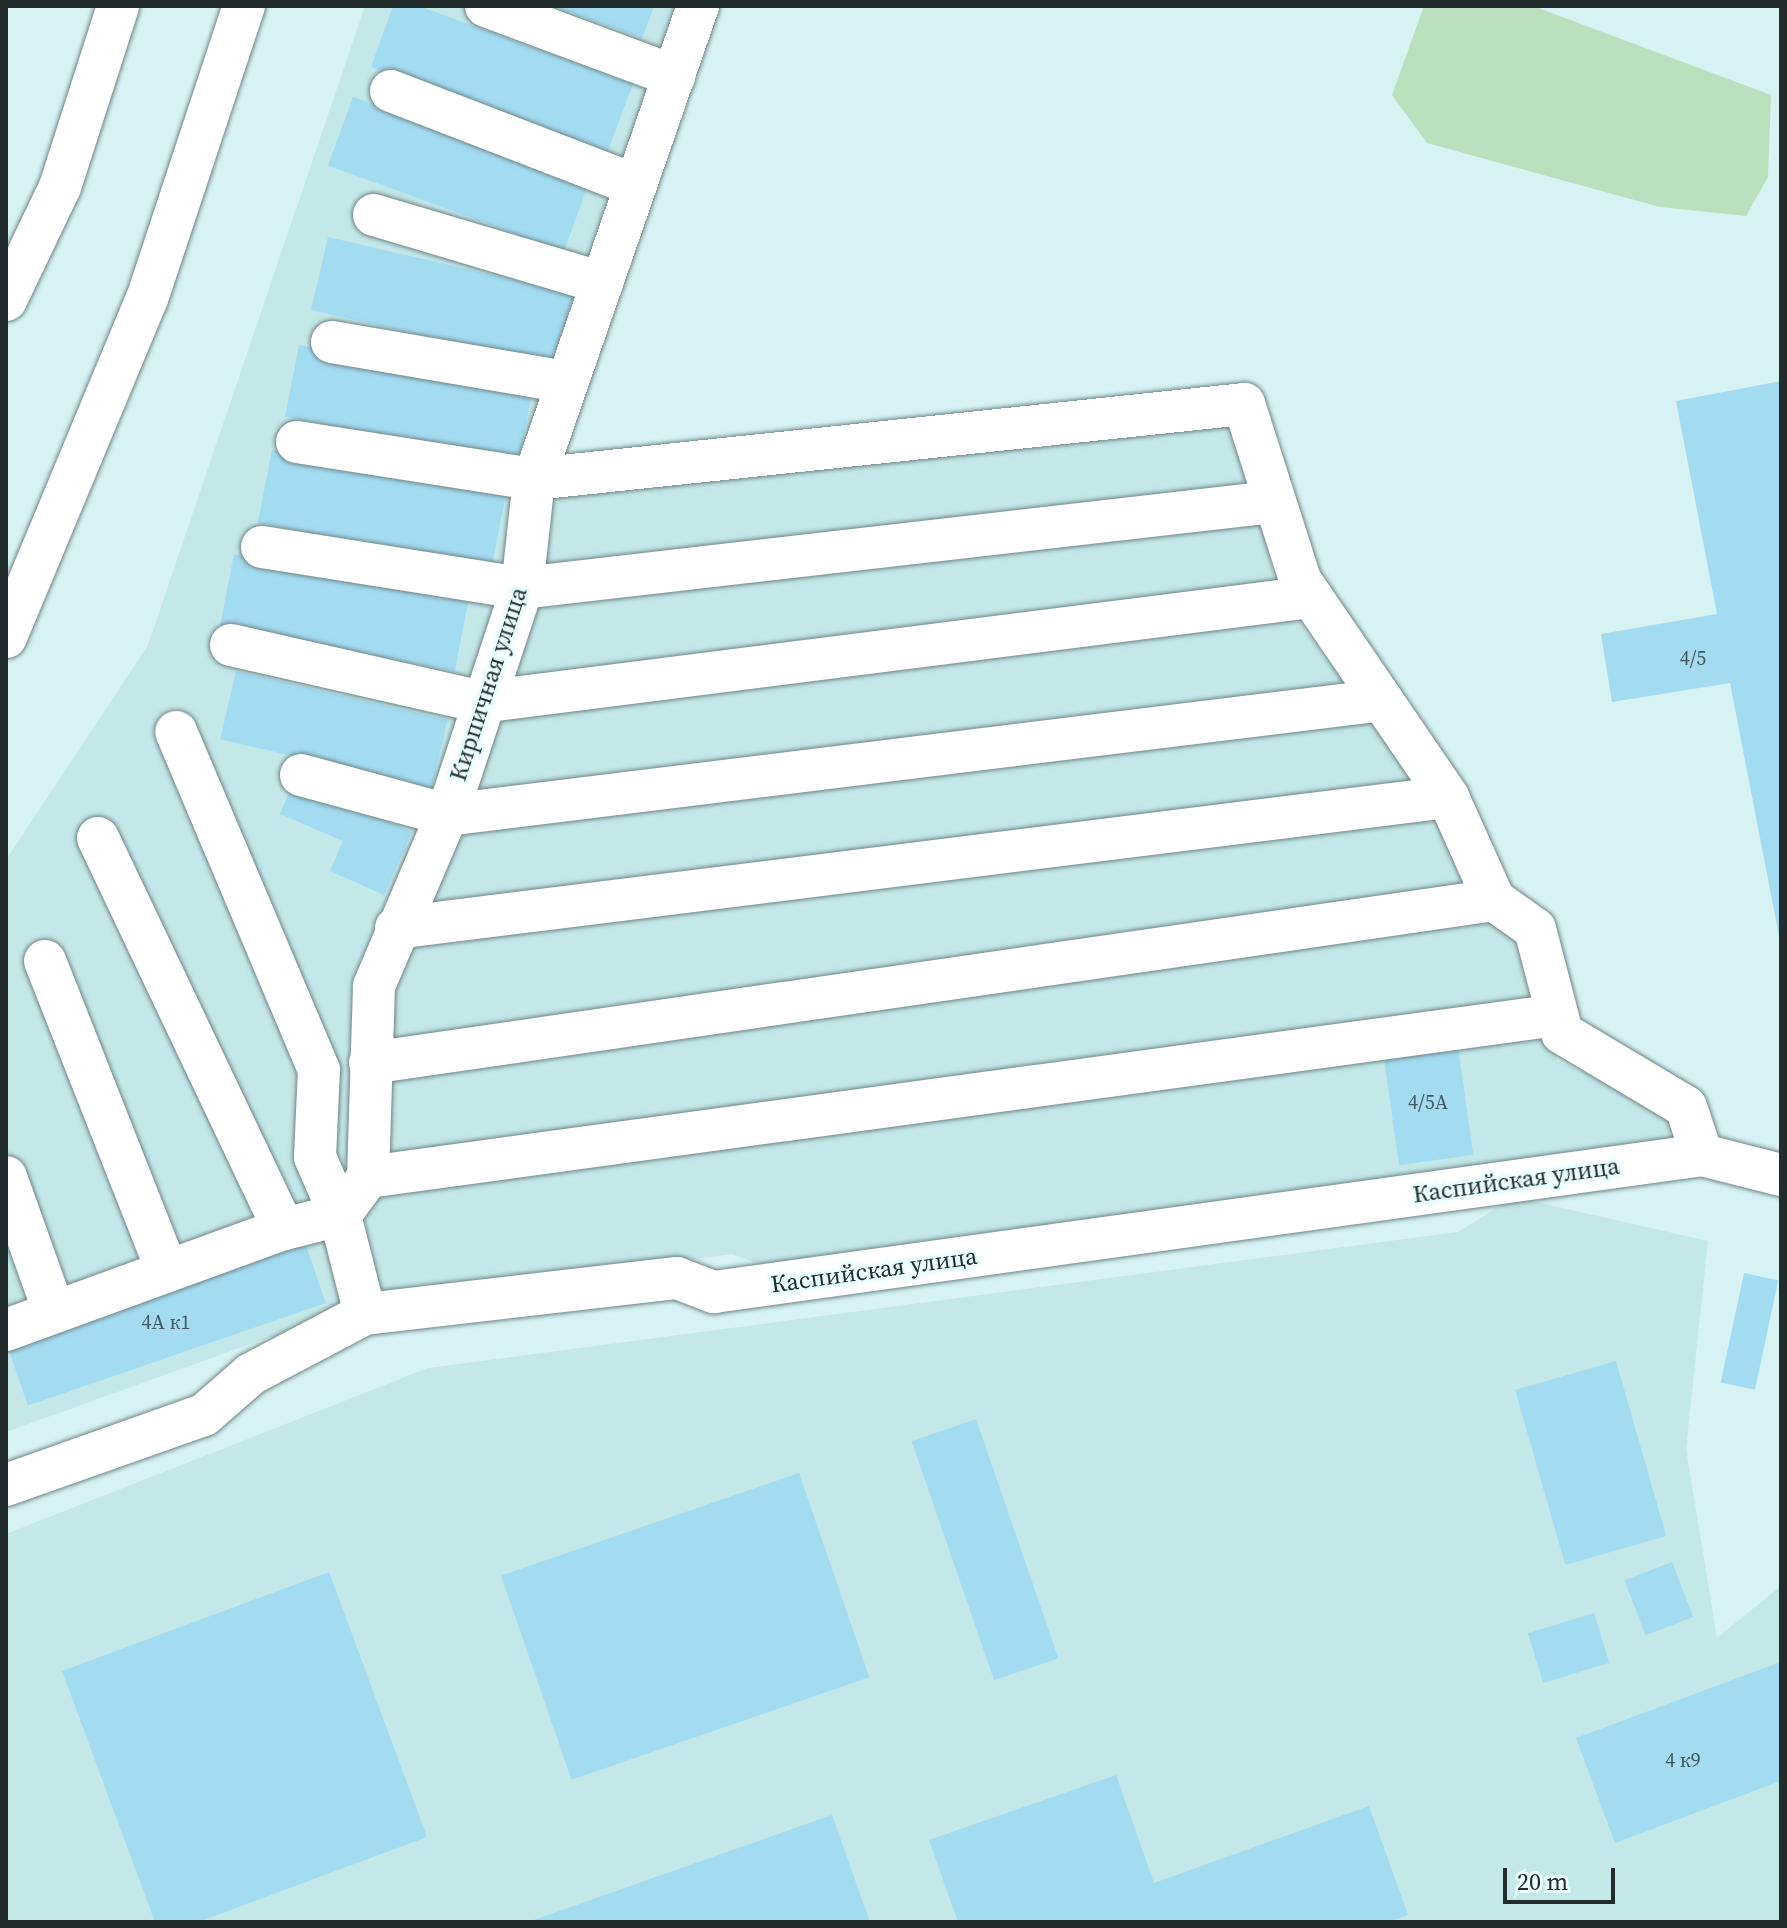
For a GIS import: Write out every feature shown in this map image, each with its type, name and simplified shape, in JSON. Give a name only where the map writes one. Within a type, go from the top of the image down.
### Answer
[{"type":"street","points":[[6,300],[60,187],[118,6]]},
{"type":"street","points":[[6,637],[147,299],[244,6]]},
{"type":"street","points":[[486,6],[674,76]]},
{"type":"street","name":"Кирпичная улица","points":[[368,1177],[374,986],[396,928],[447,815],[481,702],[522,588],[534,479],[698,6]]},
{"type":"street","points":[[391,91],[635,185]]},
{"type":"street","points":[[374,215],[602,283]]},
{"type":"street","points":[[332,342],[567,382]]},
{"type":"street","points":[[297,442],[534,479],[1244,404],[1272,502],[1311,597],[1448,797],[1494,900],[1535,929],[1562,1033],[1686,1107],[1702,1155]]},
{"type":"street","points":[[262,547],[522,588],[1272,502]]},
{"type":"street","points":[[231,645],[481,702],[1311,597]]},
{"type":"street","points":[[301,775],[447,815],[1382,700]]},
{"type":"street","points":[[176,732],[319,1070],[315,1157],[340,1215],[365,1314]]},
{"type":"street","points":[[396,928],[1448,797]]},
{"type":"street","points":[[98,838],[284,1229]]},
{"type":"street","points":[[370,1063],[1494,900]]},
{"type":"street","points":[[45,961],[167,1271]]},
{"type":"street","points":[[6,1330],[284,1229],[340,1215],[368,1177],[1557,1015]]},
{"type":"street","name":"Каспийская улица","points":[[6,1485],[204,1415],[251,1374],[365,1314],[677,1278],[714,1292],[1702,1155],[1781,1175]]},
{"type":"street","points":[[6,1177],[54,1312]]},
{"type":"shaded area","points":[[365,6],[697,6],[534,478],[1239,411],[1277,592],[1532,934],[1557,1061],[1666,1106],[1670,1143],[768,1267],[732,1254],[367,1302],[6,1432],[6,860],[148,645]]},
{"type":"shaded area","points":[[1514,1197],[1708,1241],[1686,1449],[1717,1638],[1781,1586],[1781,1922],[6,1922],[6,1534],[428,1368],[1458,1232]]},
{"type":"green space","points":[[1424,6],[1533,6],[1771,95],[1768,177],[1746,216],[1660,207],[1427,143],[1392,95]]},
{"type":"building","points":[[393,6],[419,6],[633,84],[607,153],[371,67]]},
{"type":"building","points":[[554,6],[654,6],[642,38]]},
{"type":"building","points":[[353,97],[589,183],[564,251],[328,166]]},
{"type":"building","points":[[328,237],[574,294],[557,367],[311,310]]},
{"type":"building","points":[[299,345],[533,390],[519,462],[285,417]]},
{"type":"building","points":[[1781,381],[1780,941],[1730,683],[1612,702],[1601,634],[1717,614],[1676,401]]},
{"type":"building","points":[[272,450],[506,495],[492,568],[258,523]]},
{"type":"building","points":[[234,554],[469,600],[455,671],[220,626]]},
{"type":"building","points":[[236,671],[447,720],[432,788],[220,739]]},
{"type":"building","points":[[294,781],[412,832],[384,895],[330,871],[343,841],[280,814]]},
{"type":"building","points":[[1457,1039],[1473,1155],[1399,1165],[1383,1049]]},
{"type":"building","points":[[302,1234],[326,1303],[28,1406],[6,1336]]},
{"type":"building","points":[[1744,1273],[1778,1280],[1755,1390],[1721,1383]]},
{"type":"building","points":[[1616,1361],[1666,1536],[1565,1565],[1515,1390]]},
{"type":"building","points":[[976,1419],[1058,1658],[994,1680],[912,1441]]},
{"type":"building","points":[[799,1473],[869,1677],[571,1780],[501,1576]]},
{"type":"building","points":[[1672,1562],[1693,1617],[1646,1635],[1624,1580]]},
{"type":"building","points":[[329,1572],[427,1837],[198,1922],[155,1922],[62,1671]]},
{"type":"building","points":[[1594,1613],[1609,1663],[1543,1683],[1528,1633]]},
{"type":"building","points":[[1781,1662],[1781,1781],[1615,1843],[1576,1738]]},
{"type":"building","points":[[1116,1775],[1154,1883],[1369,1806],[1408,1915],[1388,1922],[958,1922],[929,1840]]},
{"type":"building","points":[[832,1815],[870,1922],[528,1922]]}]
